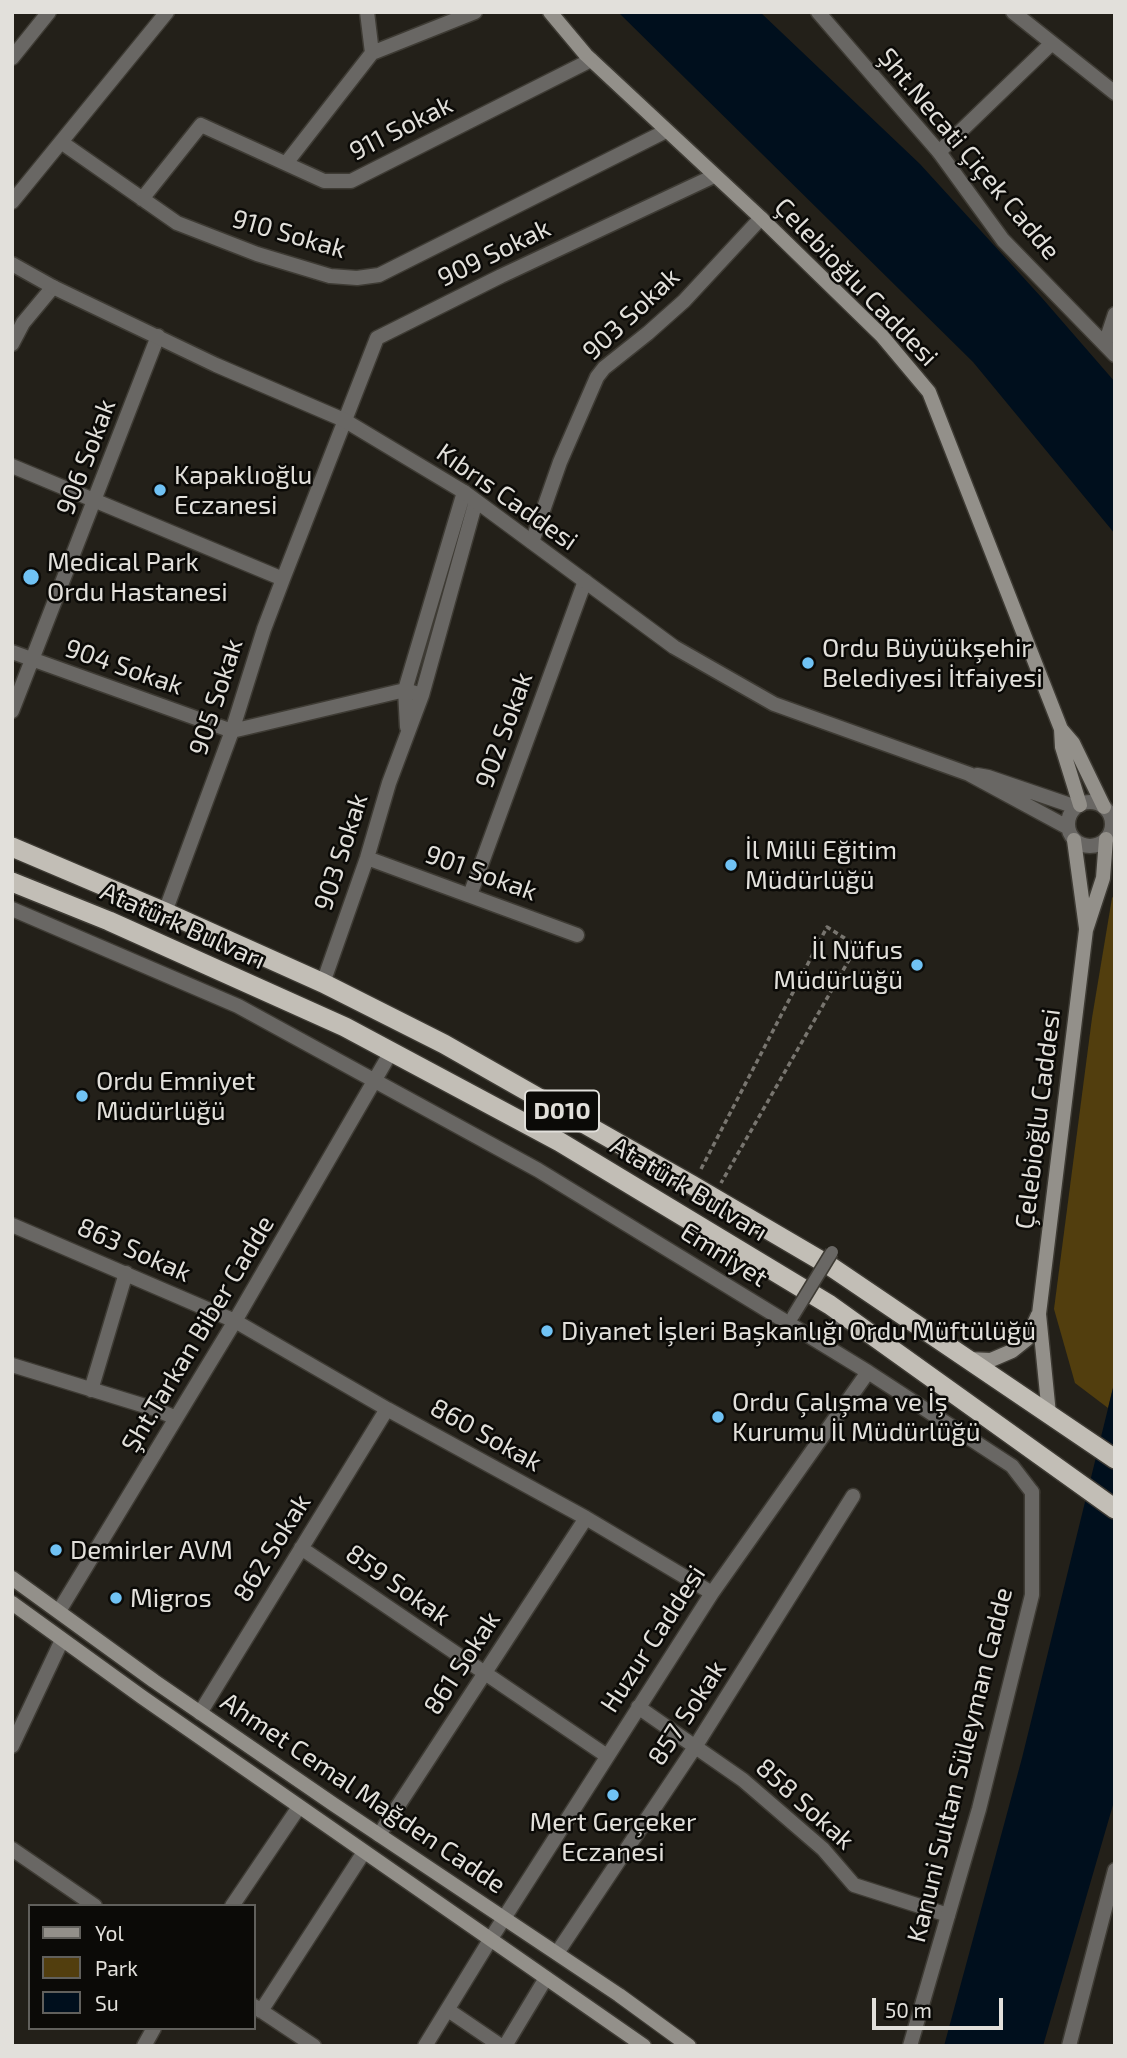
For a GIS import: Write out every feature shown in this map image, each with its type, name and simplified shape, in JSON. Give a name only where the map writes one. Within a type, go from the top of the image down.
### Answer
[{"type":"highway","name":"Atatürk Bulvarı","points":[[12,848],[165,912],[323,983],[444,1044],[713,1197],[803,1242],[967,1359],[1115,1459]]},
{"type":"highway","name":"Atatürk Bulvarı","points":[[12,882],[109,921],[345,1027],[560,1142],[843,1315],[1115,1509]]},
{"type":"main road","name":"Çelebioğlu Caddesi","points":[[550,12],[591,60],[761,218],[882,336],[929,392],[1061,729],[1062,747],[1078,806]]},
{"type":"main road","name":"Çelebioğlu Caddesi","points":[[1061,729],[1073,743],[1104,807]]},
{"type":"main road","name":"Çelebioğlu Caddesi","points":[[1038,1314],[1086,930],[1103,878],[1111,830]]},
{"type":"main road","name":"Çelebioğlu Caddesi","points":[[1071,834],[1086,930]]},
{"type":"main road","points":[[967,1359],[991,1360],[1012,1351],[1027,1339],[1038,1314]]},
{"type":"main road","points":[[1038,1314],[1049,1414]]},
{"type":"main road","name":"Ahmet Cemal Mağden Cadde","points":[[12,1578],[200,1713],[557,1953],[689,2046]]},
{"type":"main road","name":"Ahmet Cemal Mağden Cadde","points":[[12,1603],[299,1807],[644,2046]]},
{"type":"street","points":[[12,58],[49,12]]},
{"type":"street","points":[[12,202],[167,12]]},
{"type":"street","points":[[367,12],[372,53]]},
{"type":"street","points":[[286,162],[372,53],[475,12]]},
{"type":"street","name":"Şht.Necati Çiçek Cadde","points":[[818,12],[939,152],[1003,240],[1110,349]]},
{"type":"street","points":[[1013,12],[1115,93]]},
{"type":"street","points":[[939,152],[1052,43]]},
{"type":"street","name":"911 Sokak","points":[[142,199],[201,125],[324,181],[351,181],[591,60]]},
{"type":"street","name":"910 Sokak","points":[[61,142],[177,223],[257,254],[330,276],[356,278],[379,275],[666,131]]},
{"type":"street","name":"909 Sokak","points":[[344,420],[377,338],[713,176]]},
{"type":"street","name":"903 Sokak","points":[[532,542],[560,462],[597,377],[604,368],[684,301],[761,218]]},
{"type":"street","name":"Kıbrıs Caddesi","points":[[12,264],[53,287],[216,365],[344,420],[464,492],[674,647],[774,704],[969,774],[1071,834]]},
{"type":"street","points":[[12,344],[23,323],[53,287]]},
{"type":"street","points":[[1110,349],[1115,314]]},
{"type":"street","name":"906 Sokak","points":[[12,711],[158,336]]},
{"type":"street","name":"905 Sokak","points":[[165,912],[232,732],[264,629],[344,420]]},
{"type":"street","points":[[12,466],[283,579]]},
{"type":"street","name":"903 Sokak","points":[[407,736],[405,690],[464,492]]},
{"type":"street","name":"903 Sokak","points":[[323,983],[367,858],[389,783],[422,695],[476,501]]},
{"type":"street","name":"902 Sokak","points":[[470,895],[585,581]]},
{"type":"street","name":"904 Sokak","points":[[12,652],[232,732]]},
{"type":"street","points":[[232,732],[405,690],[422,695]]},
{"type":"street","name":"Kıbrıs Caddesi","points":[[969,774],[988,776],[1078,806]]},
{"type":"street","points":[[1090,802],[1104,807],[1111,819],[1111,830],[1101,844],[1087,846],[1071,834],[1068,819],[1078,806],[1090,802]]},
{"type":"street","name":"901 Sokak","points":[[367,858],[578,935]]},
{"type":"street","name":"Emniyet","points":[[12,909],[238,1006],[538,1170],[868,1372],[1012,1466],[1032,1492]]},
{"type":"street","name":"Şht.Tarkan Biber Cadde","points":[[60,1611],[235,1321],[391,1052]]},
{"type":"street","name":"863 Sokak","points":[[12,1225],[235,1321]]},
{"type":"street","points":[[793,1315],[832,1252]]},
{"type":"street","points":[[91,1390],[126,1273]]},
{"type":"street","points":[[821,1344],[843,1315]]},
{"type":"street","name":"860 Sokak","points":[[235,1321],[387,1409],[586,1518],[712,1593]]},
{"type":"street","points":[[12,1364],[176,1418]]},
{"type":"street","name":"Huzur Caddesi","points":[[425,2046],[504,1917],[712,1593],[868,1372]]},
{"type":"street","name":"862 Sokak","points":[[200,1713],[387,1409]]},
{"type":"street","name":"Kanuni Sultan Süleyman Cadde","points":[[910,2046],[979,1809],[1032,1595],[1032,1492]]},
{"type":"street","name":"857 Sokak","points":[[557,1953],[695,1747],[853,1496]]},
{"type":"street","name":"861 Sokak","points":[[379,1835],[586,1518]]},
{"type":"street","name":"859 Sokak","points":[[301,1548],[607,1756]]},
{"type":"street","points":[[12,1746],[62,1640]]},
{"type":"street","name":"858 Sokak","points":[[638,1707],[743,1780],[823,1849],[855,1885],[948,1915]]},
{"type":"street","points":[[233,1904],[299,1807]]},
{"type":"street","points":[[12,1849],[92,1904]]},
{"type":"street","points":[[314,2046],[257,2008],[364,1852]]},
{"type":"street","points":[[1069,2046],[1115,1870]]},
{"type":"street","points":[[448,2010],[503,2046],[546,1978]]},
{"type":"street","points":[[144,2046],[153,2030]]},
{"type":"path","points":[[692,1185],[827,928],[856,946],[713,1197]]},
{"type":"green space","points":[[1115,894],[1115,1379],[1108,1408],[1075,1383],[1054,1309],[1092,1018],[1112,898]]},
{"type":"water","points":[[618,12],[760,12],[920,164],[1115,382],[1115,534],[973,362]]},
{"type":"water","points":[[1115,1380],[1115,1798],[1043,2046],[944,2046],[1022,1758]]},
{"type":"place","name":"Kapaklıoğlu Eczanesi","points":[[160,490]]},
{"type":"place","name":"Medical Park Ordu Hastanesi","points":[[31,577]]},
{"type":"place","name":"Ordu Büyüükşehir Belediyesi İtfaiyesi","points":[[808,663]]},
{"type":"place","name":"İl Milli Eğitim Müdürlüğü","points":[[731,865]]},
{"type":"place","name":"İl Nüfus Müdürlüğü","points":[[917,965]]},
{"type":"place","name":"Ordu Emniyet Müdürlüğü","points":[[82,1096]]},
{"type":"place","name":"Diyanet İşleri Başkanlığı Ordu Müftülüğü","points":[[547,1331]]},
{"type":"place","name":"Ordu Çalışma ve İş Kurumu İl Müdürlüğü","points":[[718,1417]]},
{"type":"place","name":"Demirler AVM","points":[[56,1550]]},
{"type":"place","name":"Migros","points":[[116,1598]]},
{"type":"place","name":"Mert Gerçeker Eczanesi","points":[[613,1795]]}]
